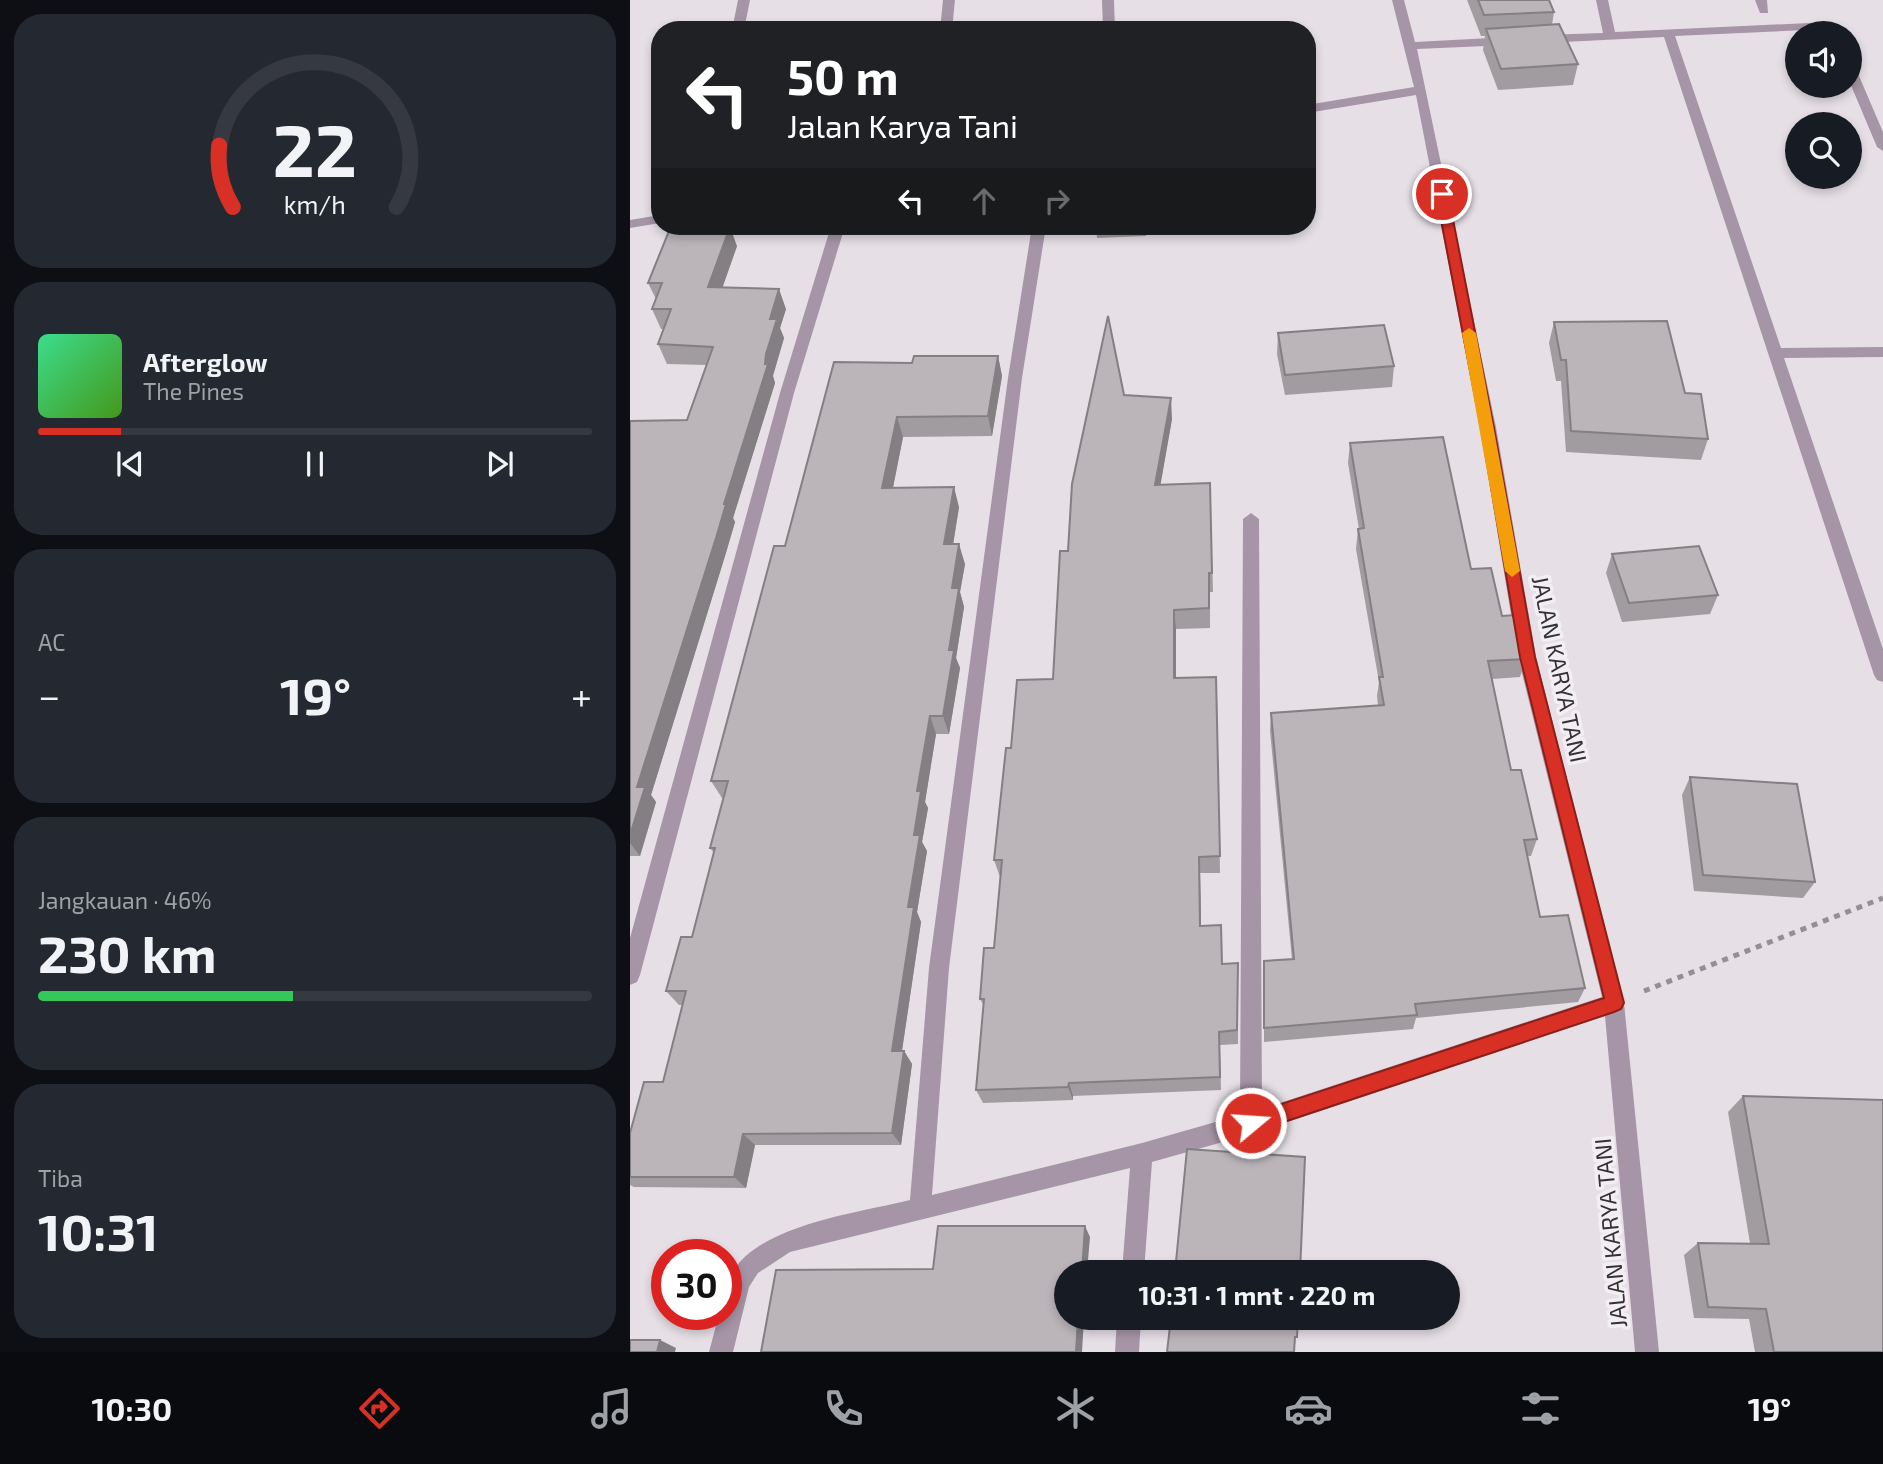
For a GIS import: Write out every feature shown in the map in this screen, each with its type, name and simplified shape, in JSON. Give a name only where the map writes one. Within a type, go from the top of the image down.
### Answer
[{"type":"street","points":[[740,21],[744,0]]},
{"type":"street","points":[[947,21],[949,0]]},
{"type":"street","points":[[1108,0],[1109,21]]},
{"type":"street","name":"JALAN KARYA TANI","points":[[1398,0],[1421,90],[1488,428],[1527,657],[1614,1003],[1647,1352]]},
{"type":"street","points":[[1602,0],[1610,36]]},
{"type":"street","points":[[1530,40],[1785,27]]},
{"type":"street","points":[[1669,35],[1883,675]]},
{"type":"street","points":[[1410,46],[1517,41]]},
{"type":"street","points":[[1316,108],[1421,90]]},
{"type":"street","points":[[1862,97],[1883,147]]},
{"type":"street","points":[[631,226],[651,221]]},
{"type":"street","points":[[630,975],[787,393],[835,235]]},
{"type":"street","points":[[920,1208],[939,968],[1015,378],[1038,235]]},
{"type":"street","points":[[1775,353],[1883,352]]},
{"type":"street","points":[[1251,519],[1251,1123]]},
{"type":"street","points":[[721,1352],[740,1282],[750,1265],[785,1242],[1142,1154],[1251,1123],[1614,1003]]},
{"type":"street","points":[[1134,1260],[1142,1154]]},
{"type":"street","points":[[1127,1352],[1128,1330]]},
{"type":"path","points":[[1614,1003],[1883,898]]},
{"type":"building","points":[[1478,0],[1549,0],[1554,12],[1484,15]]},
{"type":"building","points":[[1559,24],[1578,64],[1501,69],[1486,29]]},
{"type":"building","points":[[667,235],[727,235],[708,287],[779,289],[770,319],[777,319],[766,354],[765,364],[768,364],[637,787],[645,787],[630,835],[630,421],[687,420],[713,347],[658,344],[671,309],[652,309],[662,283],[648,283]]},
{"type":"building","points":[[1108,316],[1124,395],[1171,398],[1155,485],[1210,483],[1212,573],[1209,573],[1209,608],[1174,610],[1174,678],[1216,677],[1220,856],[1199,857],[1200,926],[1221,925],[1222,964],[1238,963],[1237,1030],[1219,1032],[1220,1077],[976,1090],[984,999],[980,999],[984,948],[994,948],[1002,860],[994,860],[1006,748],[1011,748],[1017,680],[1053,679],[1060,551],[1068,551],[1072,484]]},
{"type":"building","points":[[1667,321],[1685,393],[1701,394],[1708,439],[1571,431],[1566,360],[1561,360],[1554,322]]},
{"type":"building","points":[[1384,325],[1394,366],[1285,375],[1278,333]]},
{"type":"building","points":[[914,356],[998,356],[988,416],[897,417],[882,488],[954,487],[944,544],[959,544],[952,588],[959,588],[949,650],[954,650],[943,716],[930,716],[917,791],[921,791],[914,835],[920,835],[908,907],[914,907],[892,1051],[904,1051],[892,1133],[743,1134],[734,1177],[630,1177],[630,1133],[644,1082],[663,1082],[686,991],[666,991],[681,937],[692,937],[715,848],[710,848],[728,781],[711,781],[774,546],[785,546],[834,362],[912,363]]},
{"type":"building","points":[[1443,437],[1471,569],[1491,568],[1502,616],[1516,615],[1526,659],[1488,661],[1511,770],[1521,770],[1537,839],[1524,840],[1540,917],[1568,915],[1585,988],[1415,1004],[1417,1015],[1264,1028],[1264,961],[1294,959],[1271,713],[1384,705],[1379,677],[1383,677],[1358,529],[1364,528],[1350,443]]},
{"type":"building","points":[[1699,546],[1718,595],[1629,603],[1612,554]]},
{"type":"building","points":[[1690,777],[1797,784],[1815,882],[1703,875]]},
{"type":"building","points":[[1743,1096],[1883,1100],[1883,1352],[1774,1352],[1766,1309],[1708,1307],[1698,1243],[1769,1244]]},
{"type":"building","points":[[1187,1149],[1305,1157],[1301,1260],[1176,1260]]},
{"type":"building","points":[[938,1226],[1085,1226],[1083,1260],[1054,1260],[1054,1330],[1077,1330],[1076,1352],[761,1352],[776,1270],[933,1269]]},
{"type":"building","points":[[1170,1330],[1297,1330],[1294,1352],[1167,1352]]},
{"type":"building","points":[[630,1340],[660,1340],[657,1352],[630,1352]]},
{"type":"slow traffic","points":[[1469,333],[1512,571]]},
{"type":"route","points":[[1251,1123],[1614,1003],[1527,657],[1488,428],[1442,194]]}]
